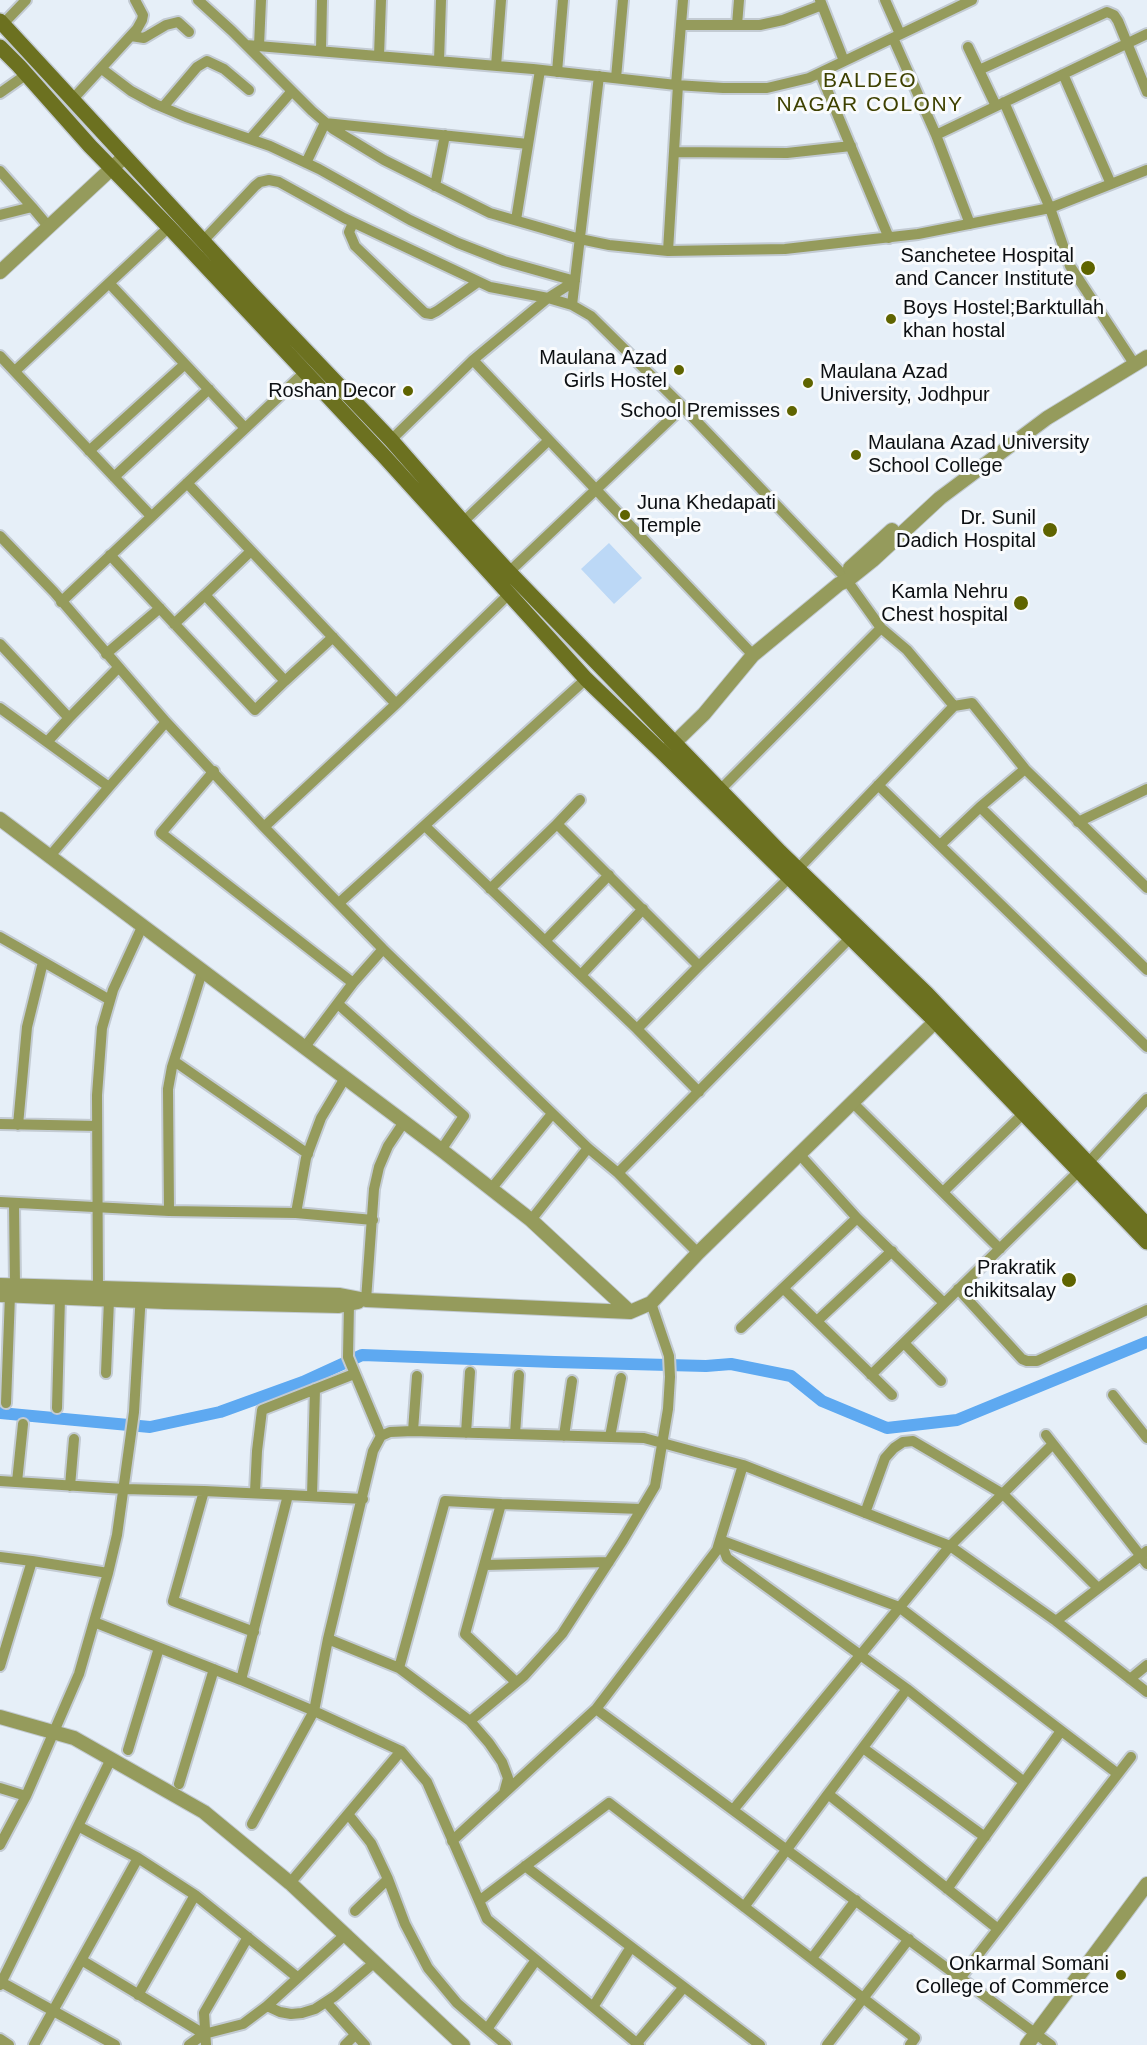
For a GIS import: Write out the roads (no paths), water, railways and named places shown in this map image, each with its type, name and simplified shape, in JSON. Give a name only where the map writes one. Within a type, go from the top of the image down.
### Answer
[{"type":"main road","points":[[1,23],[391,440],[669,748],[940,1017],[1084,1167],[1147,1242]]},
{"type":"main road","points":[[0,46],[305,372],[586,679],[720,790],[850,938],[940,1017],[1024,1113],[1147,1225]]},
{"type":"street","points":[[1,23],[26,0]]},
{"type":"street","points":[[72,100],[131,36],[142,20],[141,10],[135,0]]},
{"type":"street","points":[[199,0],[325,123],[384,160],[490,213],[609,245],[668,251],[785,249],[889,238],[1050,208],[1111,184],[1146,174]]},
{"type":"street","points":[[259,46],[261,0]]},
{"type":"street","points":[[321,51],[322,0]]},
{"type":"street","points":[[379,56],[381,0]]},
{"type":"street","points":[[439,61],[441,0]]},
{"type":"street","points":[[496,66],[501,0]]},
{"type":"street","points":[[557,72],[563,0]]},
{"type":"street","points":[[616,78],[623,0]]},
{"type":"street","points":[[668,251],[683,0]]},
{"type":"street","points":[[737,25],[739,0]]},
{"type":"street","points":[[885,0],[970,224]]},
{"type":"street","points":[[944,0],[949,11]]},
{"type":"street","points":[[246,45],[540,70],[677,85],[767,88],[809,78],[972,0]]},
{"type":"street","points":[[681,25],[760,26],[783,20],[821,3],[844,61]]},
{"type":"street","points":[[979,70],[1107,12],[1114,15],[1118,21],[1147,92]]},
{"type":"street","points":[[131,36],[144,38],[166,25],[178,22],[189,32]]},
{"type":"street","points":[[936,135],[1147,34]]},
{"type":"street","points":[[968,47],[1000,104],[1050,208],[1070,266],[1132,361]]},
{"type":"street","points":[[163,107],[197,67],[207,61],[224,69],[249,90]]},
{"type":"street","points":[[102,69],[131,91],[163,107],[250,139],[306,163],[410,220],[458,243],[504,261],[575,279]]},
{"type":"street","points":[[516,220],[540,70]]},
{"type":"street","points":[[820,73],[889,238]]},
{"type":"street","points":[[0,93],[27,74]]},
{"type":"street","points":[[1063,74],[1111,184]]},
{"type":"street","points":[[572,304],[599,76]]},
{"type":"street","points":[[250,139],[292,92]]},
{"type":"street","points":[[325,123],[528,144]]},
{"type":"street","points":[[306,163],[325,123]]},
{"type":"street","points":[[435,186],[445,135]]},
{"type":"street","points":[[674,152],[787,153],[850,146]]},
{"type":"street","points":[[0,272],[124,156]]},
{"type":"street","points":[[0,171],[48,226]]},
{"type":"street","points":[[203,241],[255,186],[269,180],[279,182],[353,223],[490,287],[572,304],[591,316],[683,407],[843,579],[880,628],[906,650],[954,706]]},
{"type":"street","points":[[0,215],[32,207]]},
{"type":"street","points":[[353,223],[349,232],[355,246],[425,313],[431,314],[437,311],[478,282]]},
{"type":"street","points":[[15,371],[169,227]]},
{"type":"street","points":[[391,440],[473,360],[548,298],[575,279]]},
{"type":"street","points":[[109,283],[245,428]]},
{"type":"street","points":[[669,748],[704,714],[753,655],[843,579],[935,492],[994,446],[1051,406],[1132,361],[1147,347]]},
{"type":"street","points":[[0,356],[151,516]]},
{"type":"street","points":[[1132,361],[1147,357]]},
{"type":"street","points":[[473,360],[753,655]]},
{"type":"street","points":[[89,451],[185,364]]},
{"type":"street","points":[[61,602],[305,372]]},
{"type":"street","points":[[114,477],[209,389]]},
{"type":"street","points":[[509,572],[683,407]]},
{"type":"street","points":[[463,522],[548,441]]},
{"type":"street","points":[[187,483],[396,705]]},
{"type":"street","points":[[0,536],[166,722],[264,827],[383,949],[552,1114],[618,1173],[698,1253]]},
{"type":"street","points":[[174,624],[251,551]]},
{"type":"street","points":[[110,555],[255,710],[333,637]]},
{"type":"street","points":[[264,827],[396,705],[509,594]]},
{"type":"street","points":[[205,595],[285,681]]},
{"type":"street","points":[[106,654],[160,609]]},
{"type":"street","points":[[720,790],[880,628]]},
{"type":"street","points":[[0,644],[69,718]]},
{"type":"street","points":[[47,742],[118,668]]},
{"type":"street","points":[[339,903],[586,679]]},
{"type":"street","points":[[637,1029],[794,873],[954,706],[972,704],[1025,769],[1147,888]]},
{"type":"street","points":[[0,708],[109,787]]},
{"type":"street","points":[[49,857],[166,722]]},
{"type":"street","points":[[940,845],[1025,769]]},
{"type":"street","points":[[214,771],[161,833],[353,983]]},
{"type":"street","points":[[878,785],[1147,1047]]},
{"type":"street","points":[[1078,822],[1147,789]]},
{"type":"street","points":[[490,889],[580,800]]},
{"type":"street","points":[[980,807],[1147,969]]},
{"type":"street","points":[[0,819],[531,1220],[630,1312]]},
{"type":"street","points":[[557,824],[699,966]]},
{"type":"street","points":[[425,826],[637,1029],[699,1092]]},
{"type":"street","points":[[545,941],[609,875]]},
{"type":"street","points":[[581,975],[643,909]]},
{"type":"street","points":[[98,1288],[97,1095],[102,1028],[110,1000],[142,927]]},
{"type":"street","points":[[0,937],[110,1000]]},
{"type":"street","points":[[618,1173],[850,938]]},
{"type":"street","points":[[304,1048],[353,983],[383,949]]},
{"type":"street","points":[[18,1125],[27,1026],[43,962]]},
{"type":"street","points":[[169,1211],[168,1089],[174,1061],[202,972]]},
{"type":"street","points":[[338,1004],[464,1116],[441,1150]]},
{"type":"street","points":[[6,1290],[109,1300],[141,1295],[340,1295],[366,1300],[630,1312],[651,1303],[698,1253],[940,1017]]},
{"type":"street","points":[[174,1061],[308,1154]]},
{"type":"street","points":[[296,1213],[308,1154],[321,1118],[345,1078]]},
{"type":"street","points":[[871,1375],[1084,1167],[1147,1100]]},
{"type":"street","points":[[853,1103],[1000,1249]]},
{"type":"street","points":[[944,1192],[1024,1113]]},
{"type":"street","points":[[491,1189],[552,1114]]},
{"type":"street","points":[[366,1300],[374,1189],[379,1167],[388,1146],[404,1122]]},
{"type":"street","points":[[0,1124],[97,1126]]},
{"type":"street","points":[[531,1220],[588,1148]]},
{"type":"street","points":[[800,1155],[857,1218],[944,1303]]},
{"type":"street","points":[[0,1202],[169,1211],[296,1213],[373,1220]]},
{"type":"street","points":[[6,1403],[6,1290],[14,1203]]},
{"type":"street","points":[[741,1328],[857,1218]]},
{"type":"street","points":[[817,1322],[892,1251]]},
{"type":"street","points":[[6,1290],[98,1288],[141,1295],[339,1306],[366,1300]]},
{"type":"street","points":[[783,1288],[892,1395]]},
{"type":"street","points":[[958,1289],[1022,1359],[1027,1361],[1037,1361],[1147,1310]]},
{"type":"street","points":[[0,1845],[26,1796],[79,1674],[108,1573],[117,1535],[134,1412],[141,1295]]},
{"type":"street","points":[[57,1408],[60,1297]]},
{"type":"street","points":[[106,1372],[109,1300]]},
{"type":"street","points":[[470,1721],[516,1682],[562,1634],[655,1486],[663,1444],[670,1377],[669,1356],[651,1303]]},
{"type":"street","points":[[349,1304],[348,1357],[381,1436]]},
{"type":"street","points":[[904,1342],[941,1380]]},
{"type":"street","points":[[466,1433],[470,1371]]},
{"type":"street","points":[[255,1492],[262,1410],[353,1372]]},
{"type":"street","points":[[515,1434],[519,1375]]},
{"type":"street","points":[[413,1431],[417,1376]]},
{"type":"street","points":[[610,1437],[621,1378]]},
{"type":"street","points":[[564,1436],[572,1381]]},
{"type":"street","points":[[312,1496],[315,1389]]},
{"type":"street","points":[[1113,1395],[1147,1438]]},
{"type":"street","points":[[17,1482],[23,1424]]},
{"type":"street","points":[[252,1824],[314,1711],[328,1640],[373,1451],[381,1436],[390,1432],[644,1438],[743,1465],[950,1546],[1056,1621],[1147,1692]]},
{"type":"street","points":[[70,1486],[74,1439]]},
{"type":"street","points":[[733,1810],[950,1546],[1003,1494],[1050,1440],[1145,1557],[1098,1588],[1056,1621]]},
{"type":"street","points":[[865,1513],[885,1458],[903,1442],[913,1441],[1003,1494],[1098,1588]]},
{"type":"street","points":[[452,1841],[596,1708],[717,1550],[743,1465]]},
{"type":"street","points":[[0,1481],[124,1490],[255,1492],[363,1499]]},
{"type":"street","points":[[204,1491],[173,1601],[254,1632]]},
{"type":"street","points":[[241,1680],[288,1495]]},
{"type":"street","points":[[399,1668],[445,1500],[641,1509]]},
{"type":"street","points":[[501,1504],[465,1634],[516,1682]]},
{"type":"street","points":[[720,1540],[899,1607],[1118,1774]]},
{"type":"street","points":[[720,1540],[727,1558],[907,1689],[1024,1782]]},
{"type":"street","points":[[0,1557],[108,1573]]},
{"type":"street","points":[[0,1666],[32,1561]]},
{"type":"street","points":[[485,1565],[609,1562]]},
{"type":"street","points":[[94,1622],[241,1680],[401,1751],[427,1782],[486,1919],[638,2044],[684,1987]]},
{"type":"street","points":[[328,1640],[399,1668],[470,1721],[502,1762],[508,1778],[504,1793]]},
{"type":"street","points":[[128,1750],[159,1648]]},
{"type":"street","points":[[1130,1679],[1147,1665]]},
{"type":"street","points":[[179,1784],[214,1669]]},
{"type":"street","points":[[744,1907],[907,1689]]},
{"type":"street","points":[[596,1708],[1051,2045]]},
{"type":"street","points":[[0,1716],[55,1729],[74,1738],[204,1812],[296,1876],[346,1934],[464,2045]]},
{"type":"street","points":[[947,1889],[1061,1731]]},
{"type":"street","points":[[863,1748],[985,1836]]},
{"type":"street","points":[[296,1876],[401,1751]]},
{"type":"street","points":[[961,1977],[1131,1757]]},
{"type":"street","points":[[111,1759],[1,1983],[115,2045]]},
{"type":"street","points":[[0,1788],[26,1796]]},
{"type":"street","points":[[828,1794],[998,1929]]},
{"type":"street","points":[[479,1901],[609,1803],[915,2038],[910,2045]]},
{"type":"street","points":[[348,1814],[371,1843],[405,1924],[428,1968],[457,2003],[506,2045]]},
{"type":"street","points":[[78,1826],[138,1858],[195,1895],[297,1977]]},
{"type":"street","points":[[34,2045],[83,1961],[138,1858]]},
{"type":"street","points":[[525,1866],[760,2045]]},
{"type":"street","points":[[355,1911],[388,1879]]},
{"type":"street","points":[[1027,2045],[1147,1884]]},
{"type":"street","points":[[138,1995],[195,1895]]},
{"type":"street","points":[[812,1958],[856,1900]]},
{"type":"street","points":[[189,2045],[243,2024],[267,2006],[346,1934]]},
{"type":"street","points":[[205,2040],[204,2013],[248,1936]]},
{"type":"street","points":[[827,2045],[909,1939]]},
{"type":"street","points":[[593,2007],[631,1947]]},
{"type":"street","points":[[487,2030],[536,1960]]},
{"type":"street","points":[[83,1961],[205,2040]]},
{"type":"street","points":[[267,2006],[280,2012],[302,2013],[315,2009],[375,1962]]},
{"type":"street","points":[[326,2002],[354,2036],[365,2045]]},
{"type":"street","points":[[345,2045],[354,2036]]},
{"type":"street","points":[[0,2039],[9,2045]]},
{"type":"waterway","points":[[0,1413],[150,1427],[220,1412],[303,1382],[362,1355],[706,1366],[731,1364],[791,1376],[822,1401],[887,1428],[957,1420],[1147,1342]]},
{"type":"place","name":"Sanchetee Hospital and Cancer Institute","points":[[1088,268]]},
{"type":"place","name":"Boys Hostel;Barktullah khan hostal","points":[[891,319]]},
{"type":"place","name":"Maulana Azad Girls Hostel","points":[[679,370]]},
{"type":"place","name":"Maulana Azad University, Jodhpur","points":[[808,383]]},
{"type":"place","name":"Roshan Decor","points":[[408,391]]},
{"type":"place","name":"School Premisses","points":[[792,411]]},
{"type":"place","name":"Maulana Azad University School College","points":[[856,455]]},
{"type":"place","name":"Juna Khedapati Temple","points":[[625,515]]},
{"type":"place","name":"Dr. Sunil Dadich Hospital","points":[[1050,530]]},
{"type":"place","name":"Kamla Nehru Chest hospital","points":[[1021,603]]},
{"type":"place","name":"Prakratik chikitsalay","points":[[1069,1280]]},
{"type":"place","name":"Onkarmal Somani College of Commerce","points":[[1121,1975]]},
{"type":"district","name":"BALDEO NAGAR COLONY","points":[[870,93]]}]
